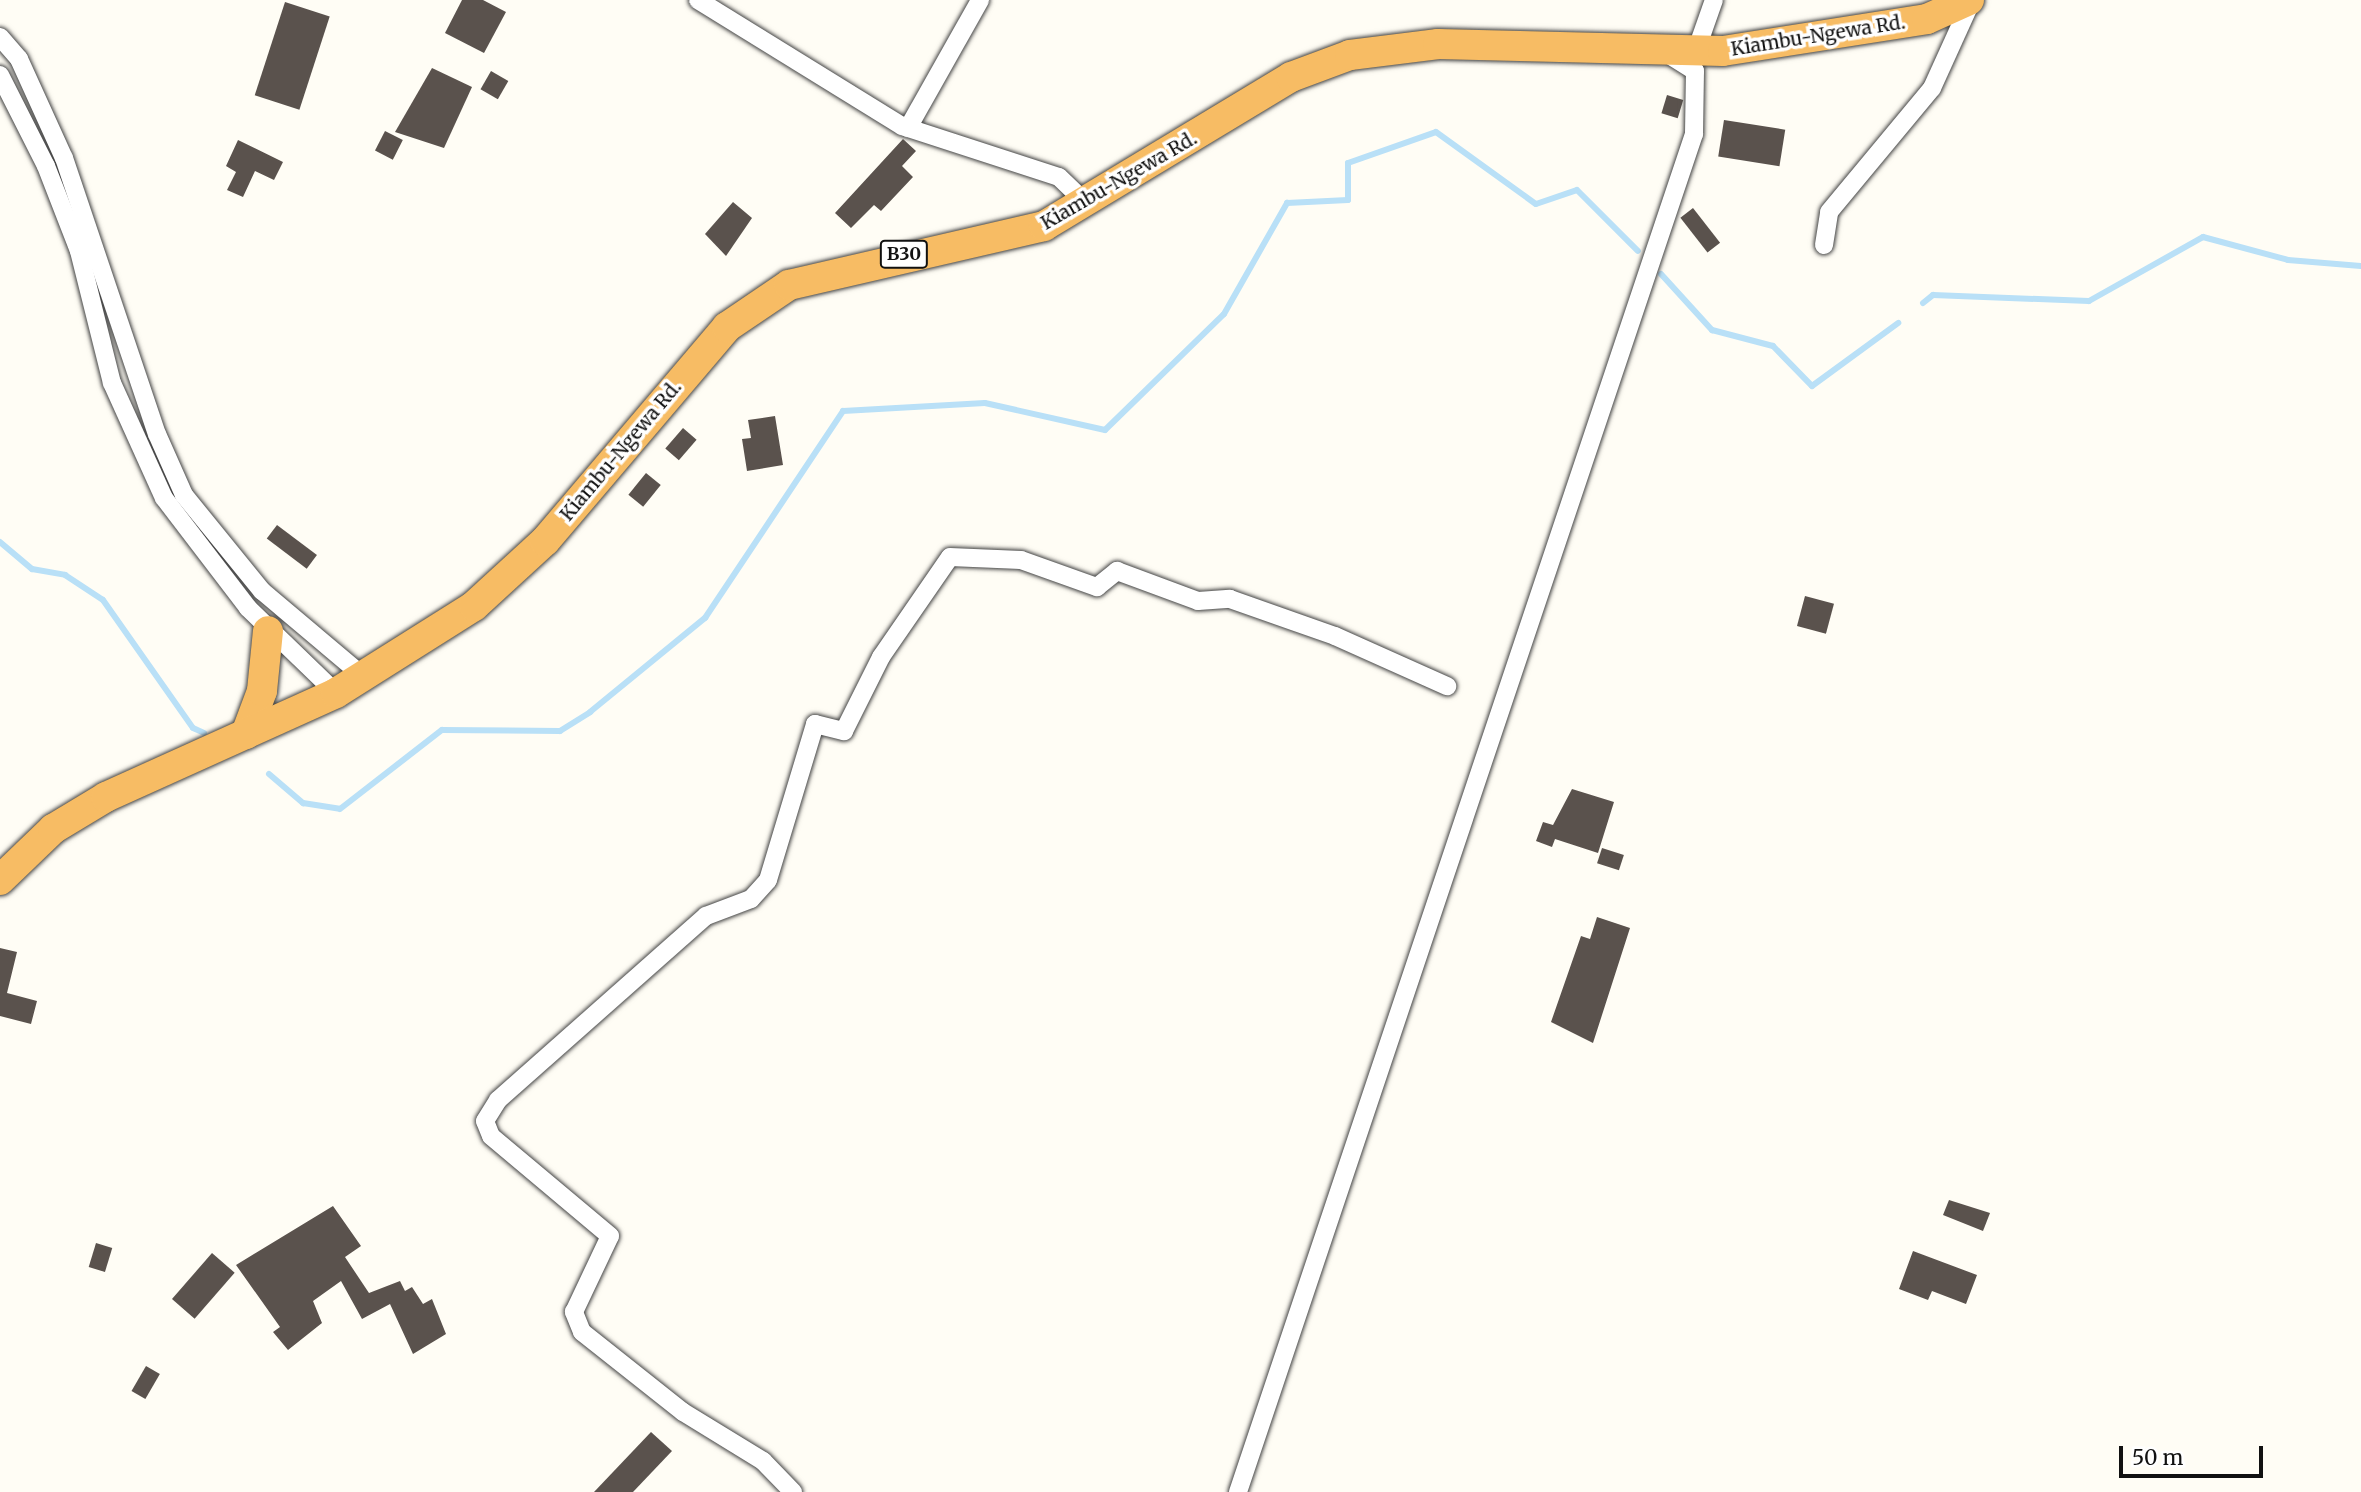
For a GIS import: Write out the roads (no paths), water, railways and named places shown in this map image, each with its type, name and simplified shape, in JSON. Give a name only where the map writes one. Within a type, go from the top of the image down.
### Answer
[{"type":"highway","name":"Kiambu-Ngewa Rd.","points":[[0,880],[53,828],[106,797],[336,694],[444,628],[512,575],[727,327],[756,303],[789,285],[862,264],[1024,233],[1087,204],[1291,77],[1350,55],[1437,44],[1696,51],[1777,46],[1927,19],[1971,0]]},
{"type":"highway","points":[[246,734],[262,691],[268,631]]},
{"type":"street","points":[[698,0],[908,128],[1059,177],[1087,204]]},
{"type":"street","points":[[908,128],[980,0]]},
{"type":"street","points":[[1696,51],[1714,0]]},
{"type":"street","points":[[1824,245],[1829,212],[1932,88],[1971,0]]},
{"type":"street","points":[[0,37],[19,59],[64,158],[184,495],[262,591],[363,676]]},
{"type":"street","points":[[1238,1492],[1694,134],[1695,71],[1658,50]]},
{"type":"street","points":[[0,75],[51,178],[79,251],[112,383],[164,498],[268,631],[336,694]]},
{"type":"street","points":[[793,1492],[763,1461],[683,1412],[582,1332],[574,1312],[610,1236],[491,1136],[485,1121],[498,1100],[706,916],[751,899],[768,880],[816,724],[844,731],[881,657],[950,557],[1021,560],[1097,587],[1116,571],[1198,601],[1230,600],[1335,636],[1447,687]]},
{"type":"waterway","points":[[269,774],[303,803],[340,809],[442,730],[560,731],[590,712],[705,618],[843,411],[985,403],[1105,430],[1224,314],[1287,203],[1348,200],[1348,163],[1436,132],[1536,204],[1577,190],[1638,251]]},
{"type":"waterway","points":[[1923,303],[1933,295],[2089,301],[2203,237],[2288,260],[2361,266]]},
{"type":"waterway","points":[[1661,274],[1712,330],[1773,346],[1812,386],[1898,323]]},
{"type":"waterway","points":[[0,542],[32,569],[65,575],[103,600],[193,728],[204,733]]}]
